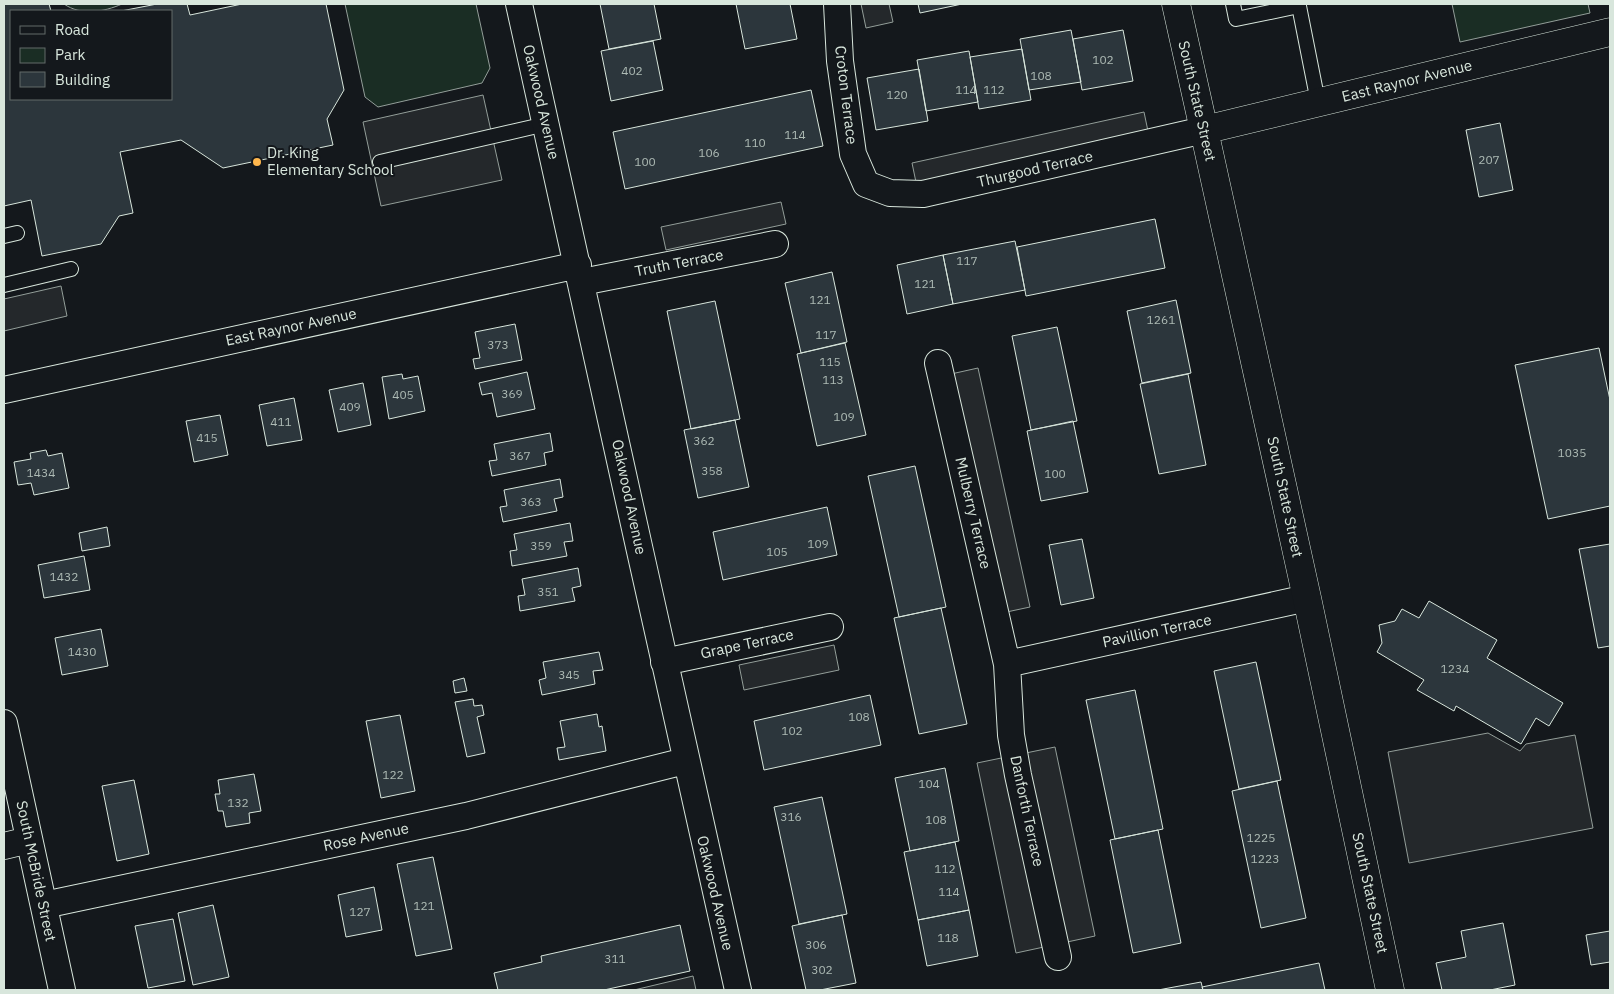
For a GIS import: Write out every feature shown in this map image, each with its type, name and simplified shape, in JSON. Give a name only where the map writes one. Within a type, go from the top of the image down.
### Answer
[{"type":"main road","name":"South State Street","points":[[1176,4],[1307,598],[1390,990]]},
{"type":"main road","name":"East Raynor Avenue","points":[[1204,130],[1610,32]]},
{"type":"street","name":"Oakwood Avenue","points":[[520,4],[686,762],[738,990]]},
{"type":"street","name":"Croton Terrace","points":[[838,4],[840,61],[853,154],[866,184]]},
{"type":"street","name":"Thurgood Terrace","points":[[866,184],[890,193],[923,194],[1204,130]]},
{"type":"street","name":"Truth Terrace","points":[[580,274],[775,244]]},
{"type":"street","name":"East Raynor Avenue","points":[[4,390],[580,274]]},
{"type":"street","name":"Mulberry Terrace","points":[[938,363],[1007,664]]},
{"type":"street","name":"Pavillion Terrace","points":[[1007,664],[1307,598]]},
{"type":"street","name":"Grape Terrace","points":[[664,662],[830,627]]},
{"type":"street","name":"Danforth Terrace","points":[[1007,664],[1011,735],[1058,957]]},
{"type":"street","name":"South McBride Street","points":[[4,723],[62,990]]},
{"type":"street","name":"Rose Avenue","points":[[44,905],[466,816],[686,762]]},
{"type":"street","points":[[4,846],[29,840]]},
{"type":"lane","points":[[1233,4],[1236,19],[1299,6],[1318,102]]},
{"type":"lane","points":[[380,162],[546,124]]},
{"type":"lane","points":[[4,285],[71,269]]},
{"type":"green space","points":[[64,4],[122,4],[104,10],[78,10]]},
{"type":"green space","points":[[345,4],[476,4],[490,68],[482,83],[378,107],[365,97]]},
{"type":"green space","points":[[1452,4],[1588,4],[1590,13],[1460,42]]},
{"type":"shaded area","points":[[861,4],[889,4],[893,22],[866,28]]},
{"type":"shaded area","points":[[483,95],[502,180],[381,206],[363,122]]},
{"type":"shaded area","points":[[1144,112],[1149,136],[917,187],[912,163]]},
{"type":"shaded area","points":[[781,202],[786,224],[666,250],[661,227]]},
{"type":"shaded area","points":[[61,286],[67,316],[4,331],[4,299]]},
{"type":"shaded area","points":[[978,368],[1030,607],[1002,613],[951,374]]},
{"type":"shaded area","points":[[834,645],[839,670],[744,690],[739,665]]},
{"type":"shaded area","points":[[1488,733],[1520,751],[1526,744],[1575,735],[1593,828],[1409,863],[1388,752]]},
{"type":"shaded area","points":[[1055,747],[1095,936],[1016,953],[977,763]]},
{"type":"shaded area","points":[[693,976],[696,990],[634,990]]},
{"type":"building","points":[[4,4],[49,4],[51,10],[10,10],[10,100],[172,100],[172,10],[126,10],[157,4],[187,4],[190,15],[242,4],[326,4],[344,90],[327,119],[333,145],[223,168],[181,140],[120,152],[133,213],[119,216],[101,244],[42,256],[31,200],[4,206]]},
{"type":"building","points":[[600,4],[654,4],[661,39],[609,49]]},
{"type":"building","points":[[736,4],[790,4],[797,39],[745,49]]},
{"type":"building","points":[[918,4],[962,4],[920,13]]},
{"type":"building","points":[[1071,30],[1081,82],[1029,90],[1020,39]]},
{"type":"building","points":[[1123,30],[1133,81],[1082,90],[1073,39]]},
{"type":"building","points":[[653,41],[663,90],[611,101],[601,51]]},
{"type":"building","points":[[1022,49],[1031,100],[979,109],[970,57]]},
{"type":"building","points":[[969,51],[978,102],[926,111],[917,60]]},
{"type":"building","points":[[919,69],[928,121],[876,130],[867,78]]},
{"type":"building","points":[[811,90],[823,146],[625,189],[613,132]]},
{"type":"building","points":[[1500,123],[1513,190],[1479,197],[1466,130]]},
{"type":"building","points":[[1155,219],[1165,268],[1026,296],[1017,247]]},
{"type":"building","points":[[1015,241],[1025,290],[953,304],[943,255]]},
{"type":"building","points":[[943,255],[953,304],[907,314],[897,265]]},
{"type":"building","points":[[832,272],[847,342],[801,353],[785,283]]},
{"type":"building","points":[[1176,300],[1191,373],[1142,383],[1127,311]]},
{"type":"building","points":[[715,301],[740,419],[691,429],[667,311]]},
{"type":"building","points":[[515,324],[522,360],[475,369],[473,359],[480,358],[475,332]]},
{"type":"building","points":[[1057,327],[1077,421],[1031,430],[1012,336]]},
{"type":"building","points":[[845,343],[866,435],[817,446],[797,354]]},
{"type":"building","points":[[1599,348],[1610,400],[1610,506],[1548,519],[1515,365]]},
{"type":"building","points":[[527,372],[535,409],[497,417],[492,393],[482,395],[479,383]]},
{"type":"building","points":[[402,374],[403,379],[418,376],[425,411],[389,419],[382,377]]},
{"type":"building","points":[[1188,374],[1206,465],[1159,474],[1140,384]]},
{"type":"building","points":[[363,383],[371,425],[338,432],[329,390]]},
{"type":"building","points":[[294,398],[302,440],[267,446],[259,405]]},
{"type":"building","points":[[220,415],[228,455],[194,462],[186,421]]},
{"type":"building","points":[[735,420],[749,487],[698,498],[684,430]]},
{"type":"building","points":[[1073,421],[1088,492],[1041,501],[1027,431]]},
{"type":"building","points":[[550,433],[553,451],[544,453],[546,465],[492,476],[489,461],[497,460],[494,444]]},
{"type":"building","points":[[46,450],[48,456],[62,453],[69,488],[34,495],[31,483],[18,485],[14,462],[31,459],[30,453]]},
{"type":"building","points":[[915,466],[946,607],[899,617],[868,476]]},
{"type":"building","points":[[560,479],[563,497],[554,499],[557,511],[503,522],[500,507],[507,506],[504,490]]},
{"type":"building","points":[[827,507],[837,555],[723,580],[713,532]]},
{"type":"building","points":[[570,523],[573,541],[564,542],[567,556],[512,566],[510,551],[517,550],[514,534]]},
{"type":"building","points":[[107,527],[110,546],[82,551],[79,533]]},
{"type":"building","points":[[1082,539],[1094,598],[1061,605],[1049,545]]},
{"type":"building","points":[[1610,544],[1610,646],[1598,648],[1579,549]]},
{"type":"building","points":[[84,556],[90,590],[44,598],[38,565]]},
{"type":"building","points":[[578,568],[581,586],[572,588],[575,601],[520,611],[518,596],[525,595],[522,579]]},
{"type":"building","points":[[1429,601],[1497,640],[1487,658],[1563,703],[1549,726],[1536,718],[1521,744],[1456,706],[1454,711],[1417,690],[1424,680],[1377,652],[1382,643],[1379,625],[1395,621],[1402,609],[1419,618]]},
{"type":"building","points":[[941,608],[967,724],[919,734],[894,618]]},
{"type":"building","points":[[101,629],[108,666],[62,675],[55,638]]},
{"type":"building","points":[[599,652],[603,670],[593,671],[595,684],[542,695],[539,680],[546,678],[543,662]]},
{"type":"building","points":[[1256,662],[1281,780],[1239,789],[1214,671]]},
{"type":"building","points":[[464,678],[467,691],[455,693],[453,681]]},
{"type":"building","points":[[1135,690],[1163,829],[1115,839],[1086,700]]},
{"type":"building","points":[[870,695],[881,745],[764,770],[754,721]]},
{"type":"building","points":[[473,699],[474,706],[482,705],[484,715],[477,717],[485,753],[467,757],[455,702]]},
{"type":"building","points":[[597,714],[599,727],[602,726],[606,751],[559,760],[557,748],[565,747],[560,721]]},
{"type":"building","points":[[400,715],[415,791],[381,798],[366,721]]},
{"type":"building","points":[[945,768],[959,841],[910,851],[895,778]]},
{"type":"building","points":[[254,774],[261,811],[249,813],[250,823],[226,827],[223,811],[218,811],[215,794],[220,794],[218,780]]},
{"type":"building","points":[[134,780],[149,854],[117,861],[102,786]]},
{"type":"building","points":[[1277,781],[1306,918],[1261,928],[1232,791]]},
{"type":"building","points":[[822,797],[847,914],[799,924],[774,807]]},
{"type":"building","points":[[1158,830],[1181,943],[1133,953],[1110,840]]},
{"type":"building","points":[[955,842],[969,910],[918,920],[904,852]]},
{"type":"building","points":[[433,857],[452,949],[416,956],[397,864]]},
{"type":"building","points":[[374,887],[382,930],[346,937],[338,895]]},
{"type":"building","points":[[213,905],[229,977],[193,985],[178,913]]},
{"type":"building","points":[[969,910],[978,956],[927,966],[918,920]]},
{"type":"building","points":[[842,915],[856,983],[820,990],[806,990],[792,926]]},
{"type":"building","points":[[173,919],[185,981],[148,988],[135,926]]},
{"type":"building","points":[[1503,923],[1515,985],[1490,990],[1442,990],[1436,963],[1466,957],[1461,931]]},
{"type":"building","points":[[680,925],[690,971],[604,990],[498,990],[494,973],[542,962],[541,956]]},
{"type":"building","points":[[1610,931],[1610,962],[1591,965],[1586,935]]},
{"type":"building","points":[[1319,963],[1325,990],[1203,990],[1202,987]]},
{"type":"building","points":[[1201,982],[1203,990],[1158,990]]},
{"type":"place","name":"Dr. King Elementary School","points":[[257,162]]}]
